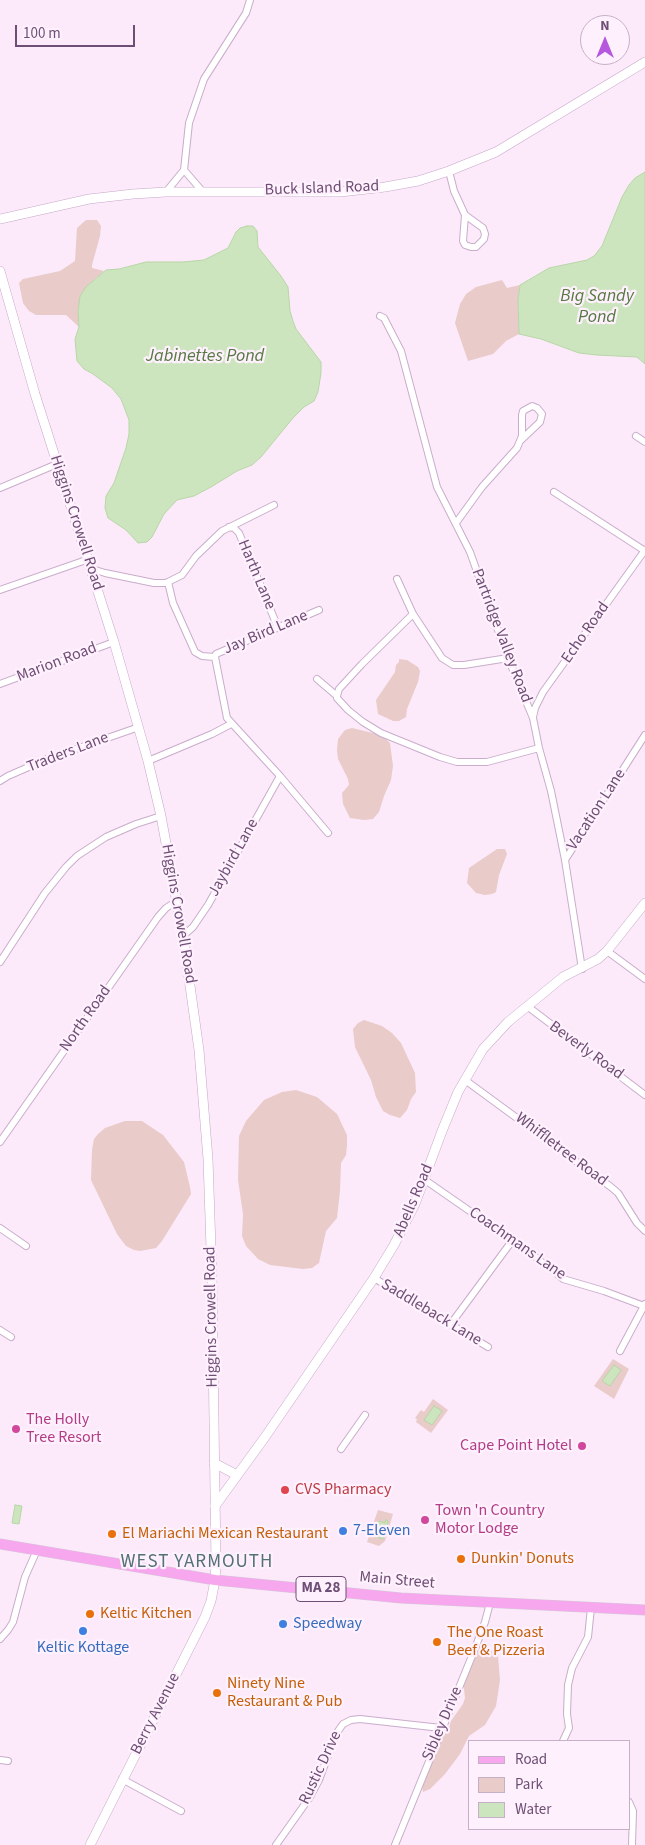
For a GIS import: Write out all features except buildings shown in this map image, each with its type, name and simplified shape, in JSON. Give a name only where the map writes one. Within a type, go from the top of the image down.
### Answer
[{"type":"main road","name":"Buck Island Road","points":[[0,220],[89,199],[166,192],[309,192],[364,190],[400,185],[450,171],[496,152],[645,62]]},
{"type":"main road","name":"Higgins Crowell Road","points":[[0,271],[35,394],[92,569],[139,727],[160,816],[183,936],[198,1050],[208,1159],[212,1278],[215,1580]]},
{"type":"main road","name":"Abells Road","points":[[215,1506],[265,1437],[374,1278],[409,1217],[425,1180],[447,1118],[465,1080],[483,1049],[508,1022],[563,977],[598,960],[645,903]]},
{"type":"main road","points":[[214,1463],[237,1475]]},
{"type":"main road","name":"Main Street","points":[[0,1544],[215,1580],[401,1598],[645,1610]]},
{"type":"main road","name":"Berry Avenue","points":[[90,1845],[205,1617],[211,1601],[215,1580]]},
{"type":"street","points":[[166,192],[184,170],[189,123],[204,79],[246,13],[250,0]]},
{"type":"street","points":[[184,170],[203,192]]},
{"type":"street","points":[[450,171],[454,191],[465,215],[463,241],[465,245],[476,247],[484,239],[483,228],[465,215]]},
{"type":"street","name":"Partridge Valley Road","points":[[380,316],[384,318],[399,344],[412,387],[432,473],[441,496],[470,552],[508,658],[533,718],[551,791],[565,860],[582,969]]},
{"type":"street","points":[[456,523],[482,487],[510,456],[521,440],[540,422],[542,414],[537,408],[532,406],[523,411],[521,440]]},
{"type":"street","points":[[636,436],[645,442]]},
{"type":"street","points":[[0,488],[57,464]]},
{"type":"street","points":[[554,492],[645,551]]},
{"type":"street","points":[[92,569],[105,574],[154,583],[168,582],[182,575],[196,556],[216,536],[274,505]]},
{"type":"street","name":"Harth Lane","points":[[230,527],[239,533],[278,628]]},
{"type":"street","name":"Echo Road","points":[[533,718],[535,708],[543,692],[645,551]]},
{"type":"street","points":[[0,590],[88,559]]},
{"type":"street","points":[[397,579],[413,614],[442,658],[453,665],[480,664],[508,658]]},
{"type":"street","points":[[168,582],[172,603],[195,652],[202,656],[215,657],[227,718],[280,776],[328,833]]},
{"type":"street","name":"Jay Bird Lane","points":[[215,657],[216,654],[319,610]]},
{"type":"street","points":[[337,696],[339,689],[362,664],[413,614]]},
{"type":"street","name":"Marion Road","points":[[0,684],[114,642]]},
{"type":"street","points":[[317,678],[337,696],[348,710],[363,722],[381,732],[440,757],[457,762],[487,762],[539,748]]},
{"type":"street","points":[[148,761],[231,724]]},
{"type":"street","name":"Traders Lane","points":[[0,782],[8,776],[47,759],[139,727]]},
{"type":"street","name":"Vacation Lane","points":[[565,860],[645,735]]},
{"type":"street","name":"Jaybird Lane","points":[[183,936],[208,906],[280,776]]},
{"type":"street","points":[[0,962],[46,893],[66,867],[89,847],[136,824],[160,816]]},
{"type":"street","name":"North Road","points":[[0,1142],[158,917],[166,908],[177,902]]},
{"type":"street","points":[[607,951],[645,979]]},
{"type":"street","name":"Beverly Road","points":[[527,1006],[645,1095]]},
{"type":"street","name":"Whiffletree Road","points":[[465,1080],[618,1193],[637,1223],[645,1231]]},
{"type":"street","name":"Coachmans Lane","points":[[425,1180],[563,1279],[644,1305]]},
{"type":"street","points":[[0,1228],[26,1246]]},
{"type":"street","points":[[450,1325],[512,1241]]},
{"type":"street","name":"Saddleback Lane","points":[[374,1278],[488,1347]]},
{"type":"street","points":[[620,1351],[644,1305]]},
{"type":"street","points":[[0,1330],[11,1338]]},
{"type":"street","points":[[341,1449],[365,1415]]},
{"type":"street","points":[[0,1639],[13,1622],[25,1577],[37,1550]]},
{"type":"street","name":"Sibley Drive","points":[[394,1845],[485,1622],[490,1603]]},
{"type":"street","points":[[563,1740],[569,1728],[568,1685],[572,1668],[588,1637],[591,1608]]},
{"type":"street","name":"Rustic Drive","points":[[276,1845],[310,1797],[319,1780],[336,1734],[343,1724],[351,1720],[360,1720],[441,1728]]},
{"type":"street","points":[[0,1760],[8,1761]]},
{"type":"street","points":[[122,1779],[180,1811]]},
{"type":"street","points":[[630,1806],[633,1817],[632,1845]]},
{"type":"green space","points":[[86,220],[97,220],[101,226],[92,268],[104,271],[86,287],[78,311],[79,327],[66,315],[36,315],[29,311],[23,303],[19,283],[23,279],[60,271],[75,261],[77,228]]},
{"type":"green space","points":[[502,280],[507,288],[520,285],[518,300],[519,334],[506,341],[493,354],[468,361],[455,323],[460,304],[466,294],[476,287]]},
{"type":"green space","points":[[399,659],[407,660],[418,667],[420,671],[406,717],[399,721],[393,721],[378,714],[376,700],[395,672]]},
{"type":"green space","points":[[352,728],[377,734],[390,743],[393,766],[391,780],[379,812],[373,819],[350,818],[343,804],[342,793],[349,785],[338,759],[338,739],[345,730]]},
{"type":"green space","points":[[497,849],[505,849],[507,854],[499,875],[496,892],[485,895],[476,893],[467,883],[469,868]]},
{"type":"green space","points":[[364,1020],[382,1026],[392,1033],[401,1043],[415,1073],[416,1092],[407,1110],[400,1118],[383,1111],[355,1047],[353,1029]]},
{"type":"green space","points":[[296,1090],[317,1097],[337,1114],[347,1135],[346,1155],[341,1163],[337,1218],[326,1231],[319,1263],[312,1268],[303,1269],[270,1265],[258,1259],[246,1246],[242,1236],[243,1214],[238,1180],[239,1136],[246,1121],[264,1100],[282,1092]]},
{"type":"green space","points":[[125,1121],[142,1121],[163,1135],[184,1162],[191,1194],[156,1248],[140,1251],[126,1246],[117,1234],[91,1180],[94,1139],[105,1128]]},
{"type":"green space","points":[[613,1359],[629,1369],[614,1399],[594,1386]]},
{"type":"green space","points":[[433,1399],[448,1410],[431,1433],[416,1422],[417,1419],[415,1418],[421,1410],[424,1412]]},
{"type":"green space","points":[[378,1510],[393,1514],[385,1541],[379,1546],[367,1542]]},
{"type":"green space","points":[[481,1643],[498,1656],[500,1680],[496,1706],[485,1725],[469,1736],[460,1754],[445,1774],[430,1789],[423,1792],[422,1787],[441,1737],[449,1728],[451,1721],[463,1704],[465,1698],[463,1680],[477,1644]]},
{"type":"water","name":"Big Sandy Pond","points":[[645,172],[645,364],[637,357],[579,353],[541,339],[519,334],[518,300],[520,285],[549,268],[587,260],[594,256],[602,246],[622,197],[629,185],[635,178]]},
{"type":"water","name":"Jabinettes Pond","points":[[253,226],[257,231],[258,247],[288,287],[290,311],[296,329],[321,362],[318,392],[314,401],[304,407],[293,418],[261,457],[252,465],[237,471],[194,496],[177,500],[164,514],[152,537],[147,542],[138,543],[126,530],[108,518],[105,508],[106,496],[114,483],[126,448],[129,420],[121,399],[112,388],[84,369],[77,361],[75,339],[79,327],[78,311],[80,296],[86,287],[106,270],[119,269],[146,262],[204,260],[228,248],[236,232],[240,228]]},
{"type":"water","points":[[614,1365],[621,1370],[610,1386],[602,1381]]},
{"type":"water","points":[[434,1406],[442,1411],[432,1425],[424,1420]]},
{"type":"water","points":[[15,1505],[22,1506],[19,1524],[12,1523]]},
{"type":"water","points":[[386,1520],[388,1521],[383,1539],[374,1536],[379,1521],[385,1523]]},
{"type":"place","name":"The Holly Tree Resort","points":[[16,1429]]},
{"type":"place","name":"Cape Point Hotel","points":[[582,1446]]},
{"type":"place","name":"CVS Pharmacy","points":[[285,1490]]},
{"type":"place","name":"Town 'n Country Motor Lodge","points":[[425,1520]]},
{"type":"place","name":"7-Eleven","points":[[343,1531]]},
{"type":"place","name":"El Mariachi Mexican Restaurant","points":[[112,1534]]},
{"type":"place","name":"Dunkin' Donuts","points":[[461,1559]]},
{"type":"place","name":"Keltic Kitchen","points":[[90,1614]]},
{"type":"place","name":"Speedway","points":[[283,1624]]},
{"type":"place","name":"Keltic Kottage","points":[[83,1631]]},
{"type":"place","name":"The One Roast Beef & Pizzeria","points":[[437,1642]]},
{"type":"place","name":"Ninety Nine Restaurant & Pub","points":[[217,1693]]},
{"type":"district","name":"WEST YARMOUTH","points":[[197,1563]]}]
